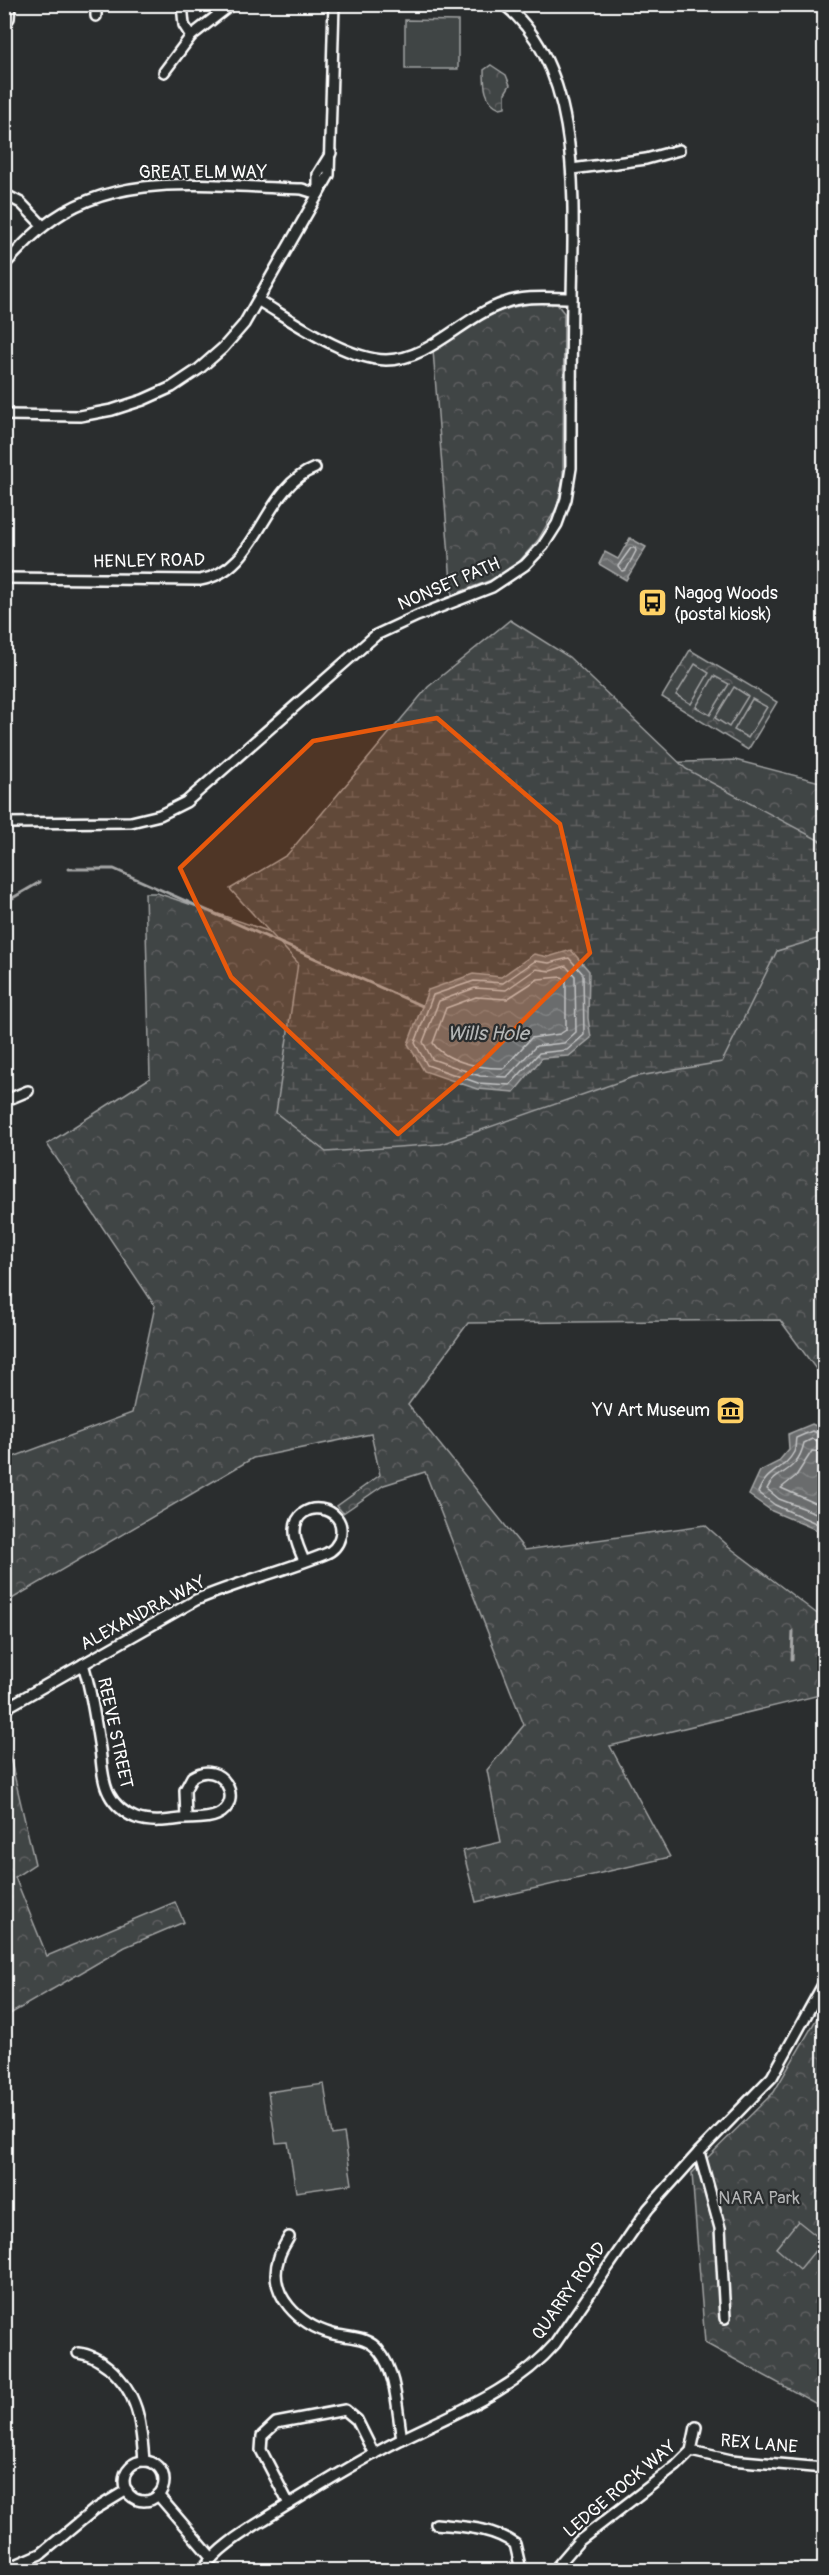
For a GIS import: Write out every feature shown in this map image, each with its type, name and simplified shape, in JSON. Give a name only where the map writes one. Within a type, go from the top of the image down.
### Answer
[{"type":"street","points":[[4,26],[9,18],[10,4]]},
{"type":"street","points":[[96,4],[96,16]]},
{"type":"street","points":[[182,4],[184,24],[191,36]]},
{"type":"street","points":[[164,72],[191,36],[232,4]]},
{"type":"street","points":[[4,415],[64,417],[96,413],[157,394],[185,378],[211,359],[244,324],[329,175],[334,4]]},
{"type":"street","name":"NONSET PATH","points":[[4,823],[131,822],[174,810],[210,784],[376,635],[403,621],[492,587],[525,565],[554,530],[562,512],[569,484],[572,169],[559,102],[544,56],[529,31],[503,4]]},
{"type":"street","points":[[572,169],[634,161],[679,150]]},
{"type":"street","name":"GREAT ELM WAY","points":[[4,265],[43,226],[99,196],[144,186],[302,189],[318,194]]},
{"type":"street","points":[[4,194],[21,203],[43,226]]},
{"type":"street","points":[[259,300],[347,350],[385,360],[418,352],[475,316],[505,302],[523,298],[572,298]]},
{"type":"street","name":"HENLEY ROAD","points":[[4,578],[200,580],[219,575],[241,556],[291,483],[315,468]]},
{"type":"street","points":[[4,1101],[28,1091]]},
{"type":"street","name":"ALEXANDRA WAY","points":[[4,1709],[196,1600],[304,1561],[331,1551],[340,1539],[340,1524],[335,1516],[326,1510],[312,1509],[303,1514],[297,1522],[295,1536],[304,1561]]},
{"type":"street","name":"REEVE STREET","points":[[83,1664],[93,1702],[104,1778],[112,1800],[137,1818],[154,1821],[186,1819],[211,1817],[224,1810],[229,1802],[230,1792],[224,1779],[211,1772],[201,1772],[192,1777],[185,1790],[186,1819]]},
{"type":"street","name":"QUARRY ROAD","points":[[202,2571],[220,2550],[289,2504],[374,2454],[484,2398],[541,2360],[555,2344],[648,2209],[699,2152],[772,2077],[825,1983]]},
{"type":"street","points":[[699,2152],[720,2228],[725,2318]]},
{"type":"street","points":[[289,2237],[278,2258],[277,2271],[277,2283],[286,2304],[300,2319],[318,2329],[369,2342],[378,2349],[386,2360],[392,2382],[402,2439]]},
{"type":"street","points":[[78,2353],[100,2361],[131,2391],[141,2420],[144,2461]]},
{"type":"street","points":[[289,2504],[261,2450],[262,2436],[276,2423],[345,2410],[357,2420],[374,2454]]},
{"type":"street","name":"LEDGE ROCK WAY","points":[[554,2571],[579,2541],[665,2476],[691,2451],[696,2427]]},
{"type":"street","name":"REX LANE","points":[[691,2451],[731,2460],[825,2468]]},
{"type":"street","points":[[144,2461],[155,2464],[163,2473],[164,2485],[158,2495],[148,2500],[140,2500],[127,2490],[125,2480],[128,2469],[144,2461]]},
{"type":"street","points":[[4,2570],[48,2550],[94,2510],[127,2490]]},
{"type":"street","points":[[158,2495],[212,2558]]},
{"type":"street","points":[[436,2524],[487,2529],[501,2534],[515,2544],[521,2571]]},
{"type":"highlighted area","points":[[437,718],[560,824],[590,953],[481,1063],[398,1134],[231,977],[180,868],[313,741]]},
{"type":"green space","points":[[405,20],[458,21],[458,69],[405,69]]},
{"type":"green space","points":[[491,65],[506,75],[510,85],[505,93],[505,107],[500,108],[491,102],[486,92],[484,70]]},
{"type":"green space","points":[[542,303],[557,304],[564,313],[563,480],[557,507],[538,540],[517,564],[491,580],[452,595],[433,350],[497,312]]},
{"type":"green space","points":[[510,620],[569,657],[686,769],[824,843],[824,937],[777,951],[722,1062],[633,1077],[441,1144],[326,1152],[276,1113],[298,963],[230,889],[287,855],[428,687]]},
{"type":"green space","points":[[690,650],[777,702],[748,750],[662,697]]},
{"type":"green space","points":[[695,664],[709,673],[691,704],[676,695]]},
{"type":"green space","points":[[714,676],[729,684],[710,715],[696,707]]},
{"type":"green space","points":[[734,687],[748,696],[729,727],[715,718]]},
{"type":"green space","points":[[752,699],[767,707],[748,738],[734,730]]},
{"type":"green space","points":[[735,760],[824,783],[824,1380],[780,1320],[468,1323],[408,1405],[525,1550],[705,1525],[733,1550],[824,1619],[824,1694],[610,1746],[670,1857],[476,1902],[463,1851],[501,1842],[487,1770],[524,1725],[425,1472],[384,1485],[343,1513],[337,1506],[380,1475],[371,1434],[253,1458],[5,1603],[5,1460],[132,1413],[155,1306],[47,1144],[150,1078],[145,893],[157,893],[408,979],[541,768]]},
{"type":"green space","points":[[5,1736],[35,1864],[15,1877],[47,1956],[175,1902],[184,1922],[125,1947],[5,2017]]},
{"type":"green space","name":"NARA Park","points":[[824,2006],[824,2408],[705,2343],[692,2173],[774,2092]]},
{"type":"green space","points":[[324,2084],[332,2135],[344,2133],[352,2184],[296,2192],[288,2142],[276,2143],[268,2092]]},
{"type":"green space","points":[[798,2221],[823,2241],[800,2269],[776,2248]]},
{"type":"water","points":[[630,538],[646,547],[626,580],[599,564],[605,552],[618,559]]},
{"type":"water","name":"Wills Hole","points":[[571,950],[589,971],[588,1018],[591,1038],[569,1056],[542,1058],[514,1092],[477,1089],[424,1071],[408,1044],[428,990],[473,974],[501,977],[534,954],[548,957]]},
{"type":"water","points":[[812,1424],[824,1430],[824,1529],[817,1530],[772,1511],[749,1495],[760,1471],[778,1462],[789,1449],[788,1434]]},
{"type":"waterway","points":[[69,869],[114,869],[422,1006]]},
{"type":"waterway","points":[[4,903],[40,882]]},
{"type":"waterway","points":[[792,1659],[793,1631]]},
{"type":"place","name":"Nagog Woods (postal kiosk)","points":[[653,603]]},
{"type":"place","name":"YV Art Museum","points":[[731,1410]]}]
